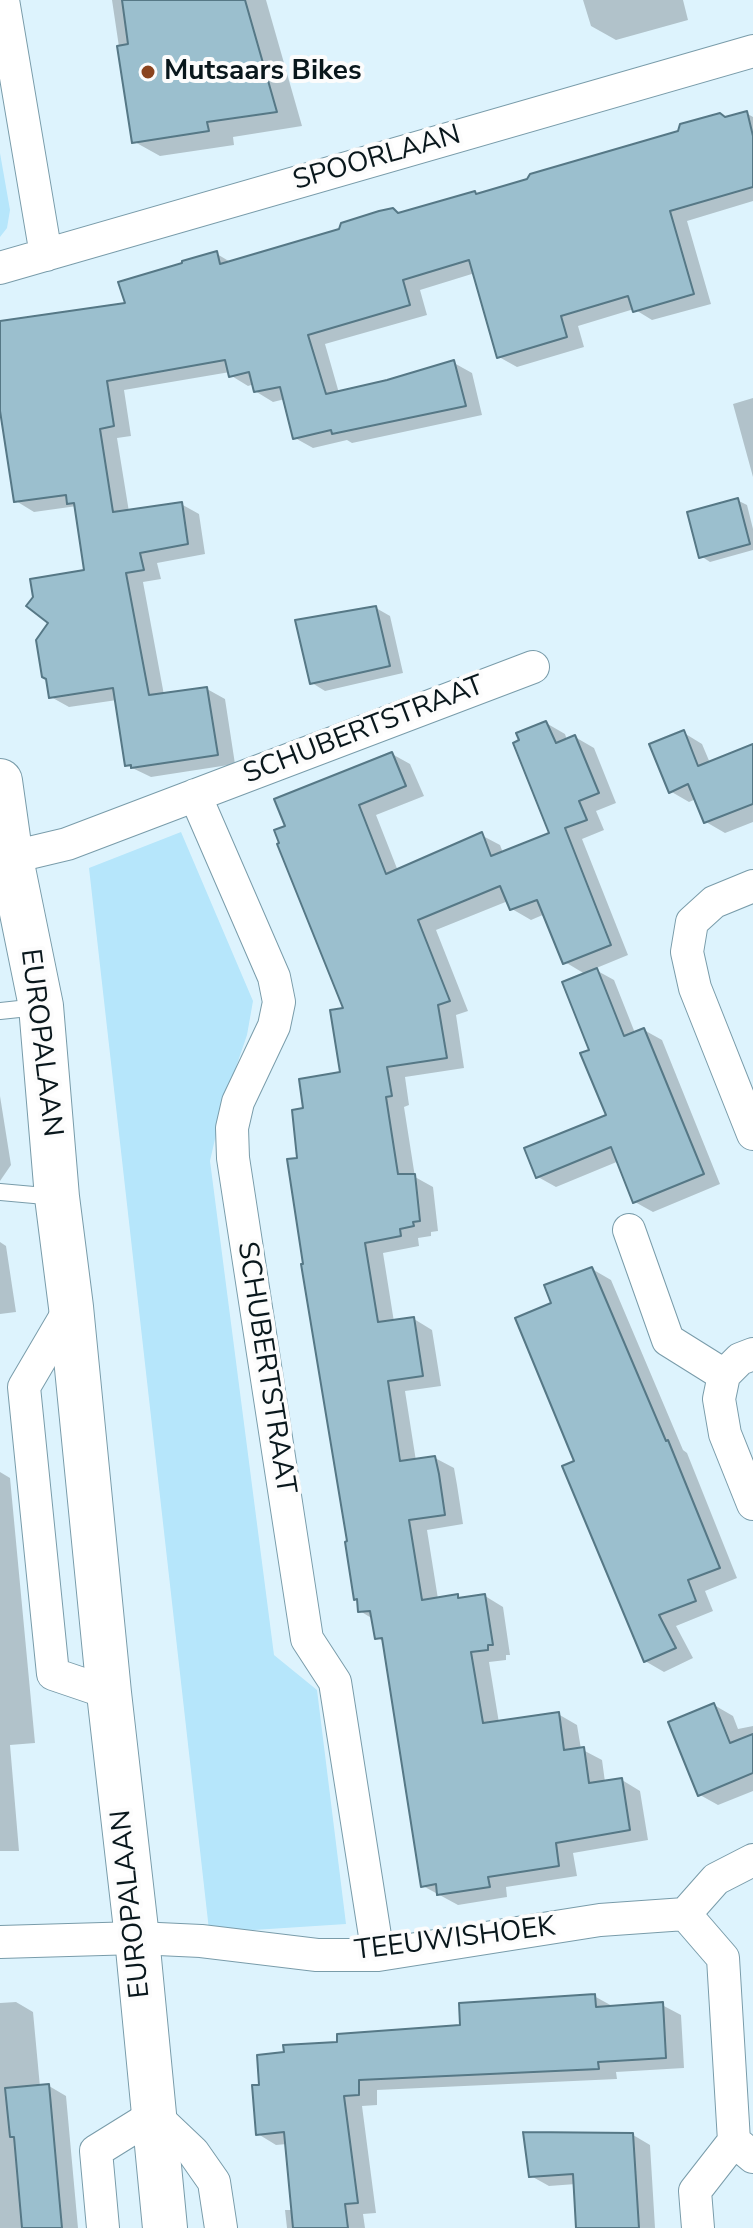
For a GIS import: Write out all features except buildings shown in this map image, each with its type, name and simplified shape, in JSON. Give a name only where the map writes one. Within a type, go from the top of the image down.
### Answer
[{"type":"main road","name":"EUROPALAAN","points":[[0,781],[20,1008],[57,1197],[71,1307],[165,2228]]},
{"type":"street","points":[[3,0],[46,255]]},
{"type":"street","name":"SPOORLAAN","points":[[0,268],[753,51]]},
{"type":"street","name":"SCHUBERTSTRAAT","points":[[6,860],[67,844],[533,667]]},
{"type":"street","name":"SCHUBERTSTRAAT","points":[[195,795],[274,977],[279,1002],[274,1026],[238,1102],[232,1128],[233,1158],[307,1639],[335,1682],[378,1955]]},
{"type":"street","points":[[753,886],[714,902],[692,922],[687,952],[695,988],[753,1134]]},
{"type":"street","points":[[629,1230],[668,1340],[724,1375]]},
{"type":"street","points":[[753,1354],[740,1359],[724,1375],[719,1399],[725,1434],[753,1504]]},
{"type":"street","points":[[698,2228],[695,2191],[744,2149],[738,1956],[685,1914],[716,1879],[753,1860]]},
{"type":"street","name":"TEEUWISHOEK","points":[[0,1942],[137,1938],[201,1941],[317,1955],[378,1955],[600,1920],[685,1914]]},
{"type":"street","points":[[103,2228],[96,2151],[154,2115],[193,2152],[214,2182],[221,2228]]},
{"type":"lane","points":[[0,1192],[57,1197]]},
{"type":"shaded area","points":[[0,153],[10,210],[7,228],[0,237]]},
{"type":"shaded area","points":[[181,832],[253,1001],[247,1035],[222,1108],[210,1161],[274,1655],[317,1690],[346,1924],[223,1932],[209,1930],[89,868]]},
{"type":"place","name":"Mutsaars Bikes","points":[[148,72]]}]
